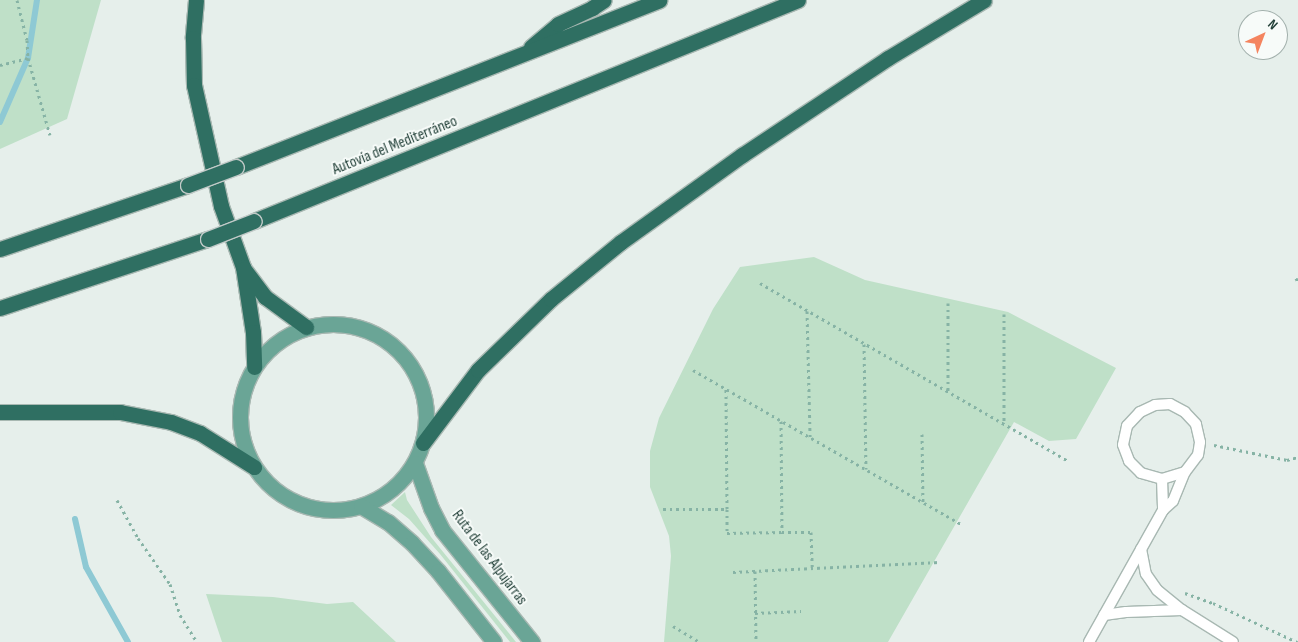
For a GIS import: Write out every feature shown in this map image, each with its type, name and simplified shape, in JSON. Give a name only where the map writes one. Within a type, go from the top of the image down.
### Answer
[{"type":"highway","points":[[196,0],[193,38],[194,85],[221,206],[243,267],[252,332],[254,366]]},
{"type":"highway","points":[[520,57],[558,24],[592,8],[604,0]]},
{"type":"highway","points":[[0,249],[236,167],[520,57],[659,0]]},
{"type":"highway","name":"Autovía del Mediterráneo","points":[[0,308],[208,239],[798,0]]},
{"type":"highway","points":[[423,443],[478,370],[551,299],[621,242],[742,156],[880,63],[984,0]]},
{"type":"highway","points":[[243,267],[265,297],[306,327]]},
{"type":"highway","points":[[0,412],[120,412],[171,422],[200,433],[254,467]]},
{"type":"main road","points":[[324,324],[360,327],[377,334],[405,357],[415,372],[426,407],[423,443],[415,463],[392,490],[361,506],[326,510],[301,504],[278,492],[254,467],[245,448],[240,427],[240,406],[243,392],[254,366],[268,349],[285,336],[306,327],[324,324]]},
{"type":"main road","name":"Ruta de las Alpujarras","points":[[415,463],[431,508],[442,530],[532,642]]},
{"type":"main road","points":[[361,506],[388,522],[412,543],[438,571],[494,642]]},
{"type":"lane","points":[[1089,642],[1163,510],[1173,501],[1184,472],[1198,455],[1200,442],[1196,424],[1184,412],[1170,404],[1155,405],[1140,412],[1127,426],[1122,445],[1129,462],[1142,473],[1162,479],[1184,472]]},
{"type":"lane","points":[[1162,479],[1163,510]]},
{"type":"lane","points":[[1141,549],[1146,574],[1156,590],[1182,610],[1233,642]]},
{"type":"lane","points":[[1104,615],[1126,612],[1182,610]]},
{"type":"path","points":[[17,0],[27,40],[28,58],[50,135]]},
{"type":"path","points":[[0,66],[28,58]]},
{"type":"path","points":[[1296,278],[1298,282]]},
{"type":"path","points":[[760,283],[1066,460]]},
{"type":"path","points":[[948,303],[948,392]]},
{"type":"path","points":[[807,310],[810,437]]},
{"type":"path","points":[[1004,314],[1004,424]]},
{"type":"path","points":[[864,343],[866,469]]},
{"type":"path","points":[[693,370],[962,524]]},
{"type":"path","points":[[726,389],[727,533],[811,532],[812,568]]},
{"type":"path","points":[[781,420],[782,532]]},
{"type":"path","points":[[922,434],[923,502]]},
{"type":"path","points":[[1213,445],[1287,460],[1298,457]]},
{"type":"path","points":[[117,500],[138,538],[170,584],[180,614],[197,642]]},
{"type":"path","points":[[663,509],[727,509]]},
{"type":"path","points":[[734,572],[940,562]]},
{"type":"path","points":[[755,571],[756,642]]},
{"type":"path","points":[[1182,593],[1188,592],[1214,603],[1297,642]]},
{"type":"path","points":[[756,613],[801,611]]},
{"type":"path","points":[[673,626],[700,642]]},
{"type":"green space","points":[[0,0],[101,0],[67,119],[0,149]]},
{"type":"green space","points":[[814,257],[865,280],[1008,312],[1116,368],[1076,439],[1049,441],[1014,422],[888,642],[664,642],[671,556],[669,536],[650,487],[650,451],[659,418],[713,309],[740,267]]},
{"type":"green space","points":[[405,492],[407,500],[431,537],[516,642],[510,642],[440,554],[409,519],[391,505]]},
{"type":"green space","points":[[206,594],[273,597],[327,604],[353,602],[396,642],[222,642]]},
{"type":"waterway","points":[[0,122],[28,58],[37,0]]},
{"type":"waterway","points":[[75,519],[86,567],[128,642]]}]
